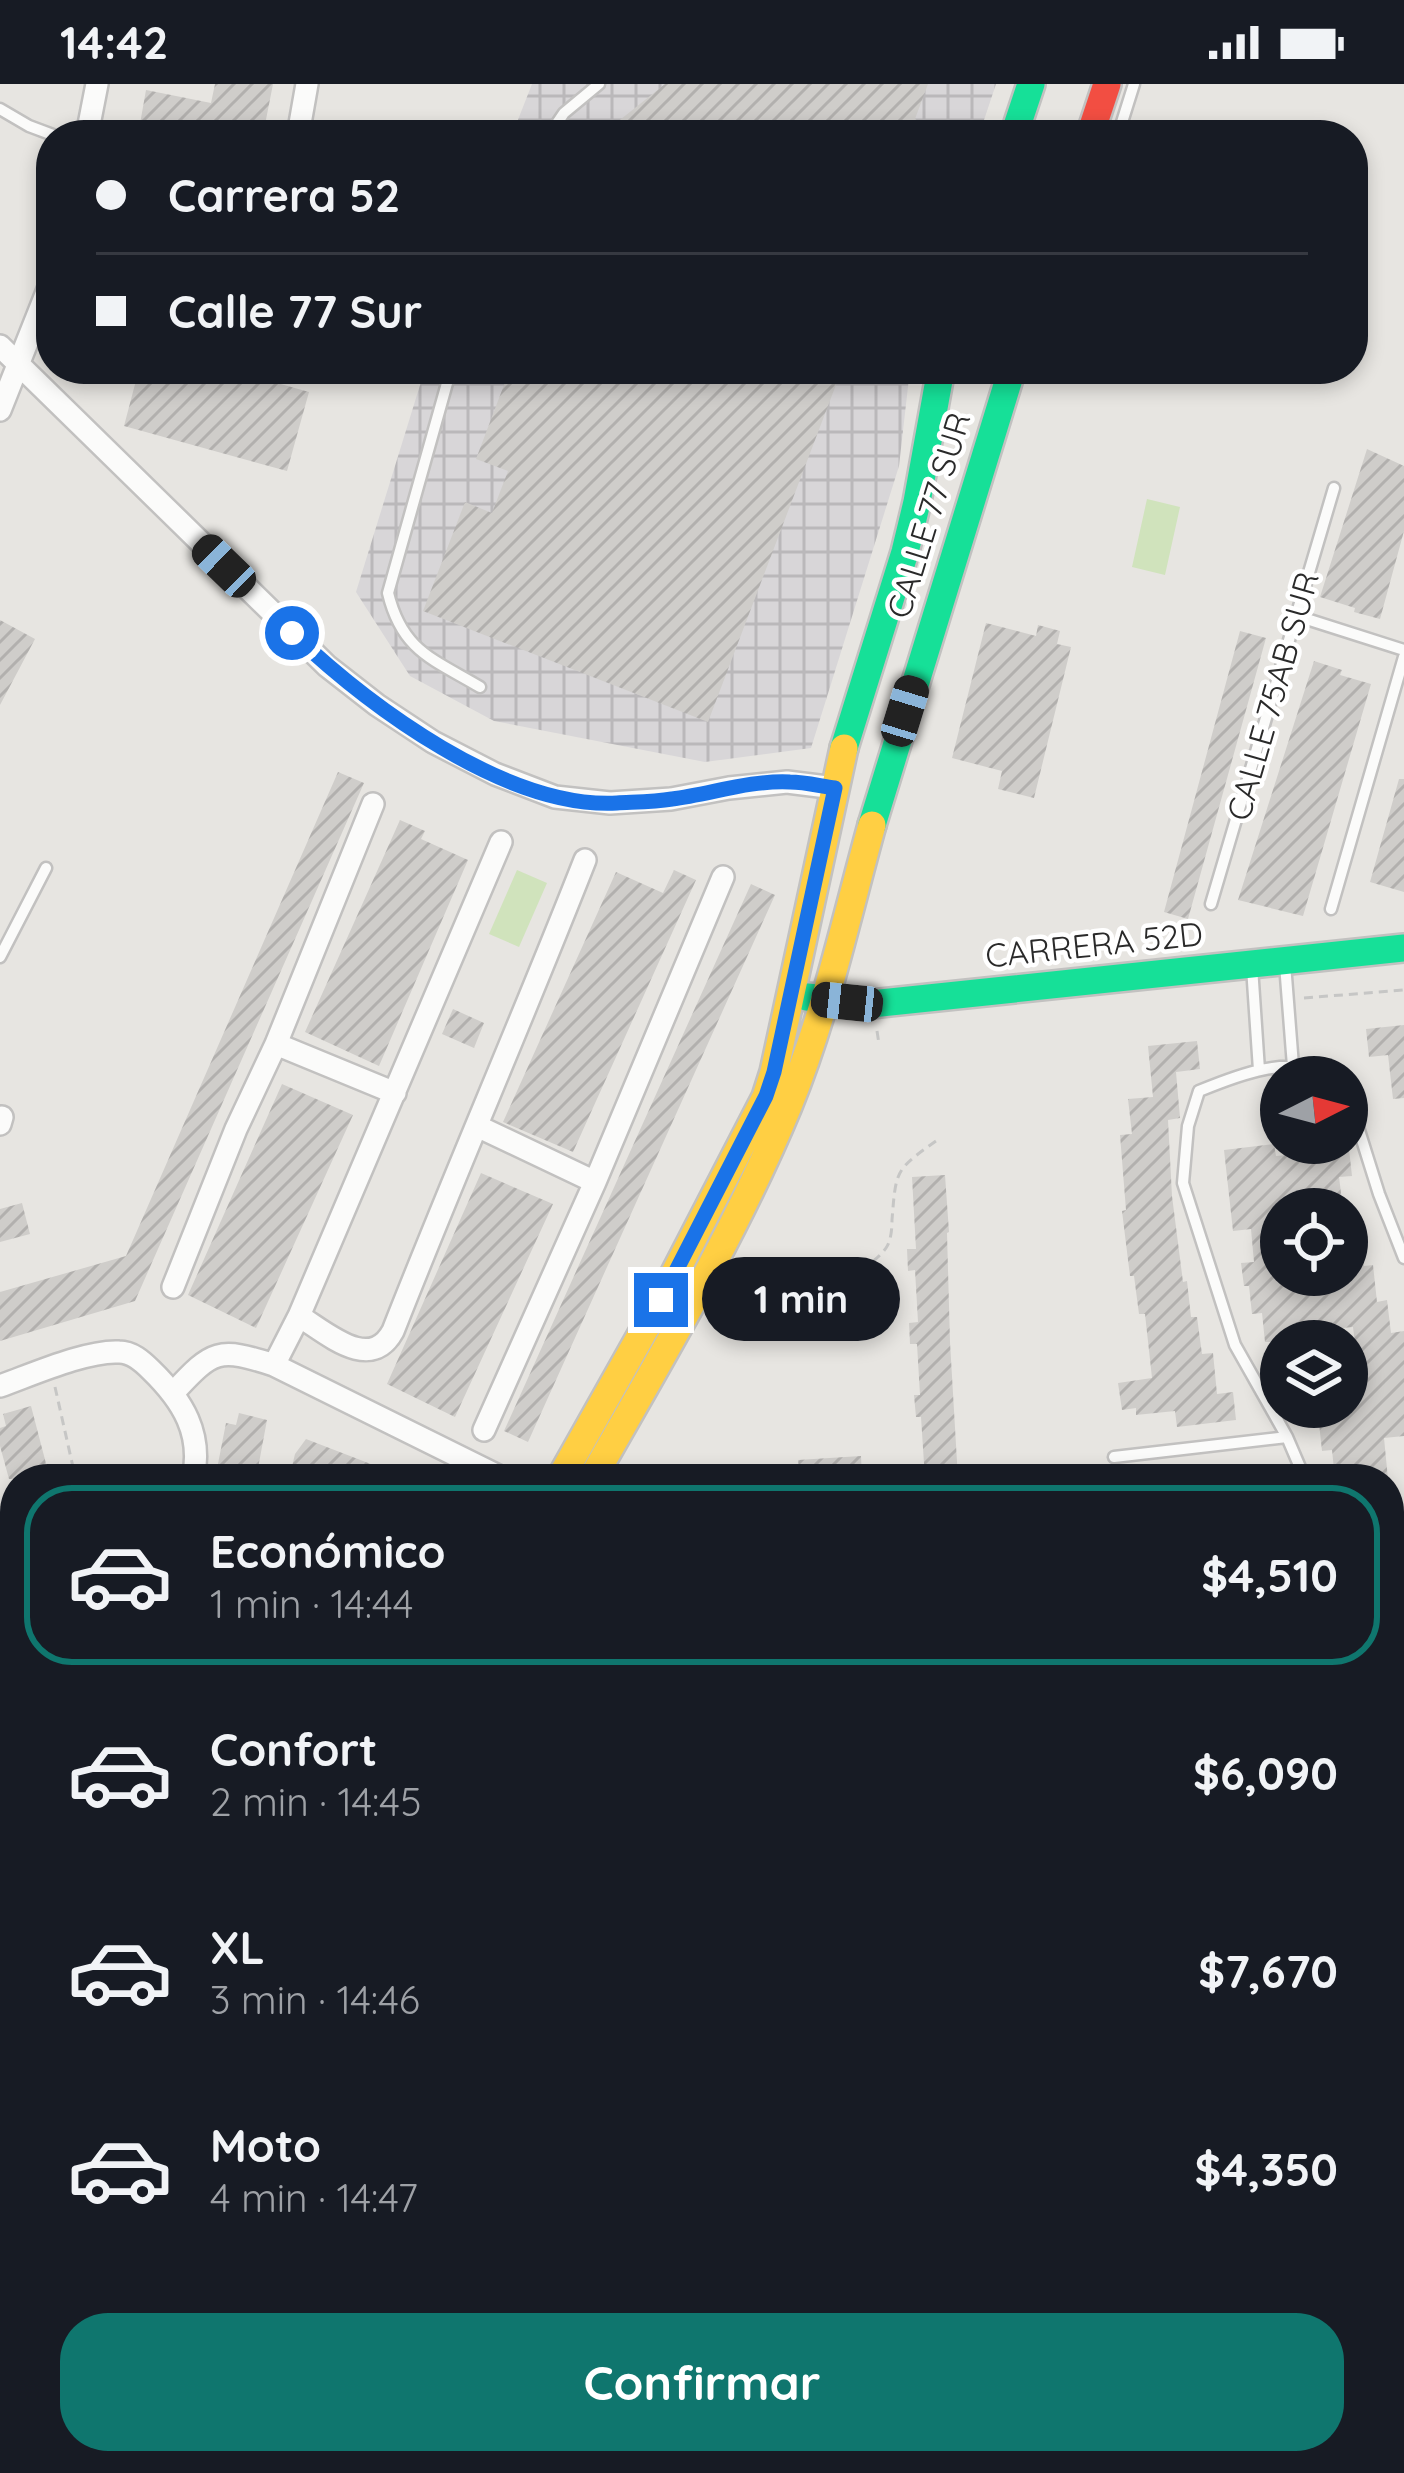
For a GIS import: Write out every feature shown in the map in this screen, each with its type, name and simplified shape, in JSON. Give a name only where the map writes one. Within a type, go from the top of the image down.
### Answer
[{"type":"main road","points":[[1019,120],[1031,84]]},
{"type":"main road","points":[[1095,120],[1106,84]]},
{"type":"main road","name":"CALLE 77 SUR","points":[[568,1464],[661,1300],[766,1096],[841,758],[905,552],[938,384]]},
{"type":"main road","name":"CALLE 77 SUR","points":[[600,1464],[790,1105],[895,744],[1007,384]]},
{"type":"main road","name":"CARRERA 52D","points":[[792,994],[871,1004],[1404,948]]},
{"type":"street","points":[[90,120],[97,84]]},
{"type":"street","points":[[301,120],[307,84]]},
{"type":"street","points":[[0,410],[36,321]]},
{"type":"street","points":[[0,346],[36,382]]},
{"type":"street","points":[[38,384],[327,666],[434,742],[495,774],[555,796],[610,803],[671,800],[787,782],[835,788]]},
{"type":"street","points":[[173,1287],[374,804]]},
{"type":"street","points":[[274,1365],[501,842]]},
{"type":"street","points":[[299,1316],[353,1349],[365,1352],[387,1342],[585,860]]},
{"type":"street","points":[[484,1430],[723,877]]},
{"type":"street","points":[[277,1044],[394,1093]]},
{"type":"street","points":[[478,1126],[595,1182]]},
{"type":"street","points":[[0,1385],[122,1351],[139,1358],[174,1392],[190,1421],[196,1464]]},
{"type":"street","points":[[174,1392],[201,1363],[220,1354],[239,1354],[274,1365],[474,1464]]},
{"type":"lane","points":[[559,120],[598,84]]},
{"type":"lane","points":[[1123,120],[1134,84]]},
{"type":"lane","points":[[0,109],[36,129]]},
{"type":"lane","points":[[447,384],[388,593],[404,635],[421,652],[480,687]]},
{"type":"lane","name":"CALLE 75AB SUR","points":[[1211,904],[1334,488]]},
{"type":"lane","points":[[1294,615],[1404,653],[1331,909]]},
{"type":"lane","points":[[0,957],[46,868]]},
{"type":"lane","points":[[1284,961],[1292,1056]]},
{"type":"lane","points":[[1252,964],[1259,1070],[1198,1091],[1188,1126],[1183,1183],[1234,1345],[1299,1464]]},
{"type":"lane","points":[[1368,1159],[1404,1258]]},
{"type":"lane","points":[[1114,1457],[1287,1437]]},
{"type":"path","points":[[1287,999],[1404,990]]},
{"type":"path","points":[[820,1289],[868,1264],[888,1246],[899,1171],[936,1141]]},
{"type":"path","points":[[50,1368],[73,1464]]},
{"type":"shaded area","points":[[532,84],[996,84],[984,120],[518,120]]},
{"type":"shaded area","points":[[420,384],[908,384],[899,466],[811,748],[705,762],[494,721],[410,676],[356,592]]},
{"type":"green space","points":[[1147,499],[1180,507],[1165,575],[1132,567]]},
{"type":"green space","points":[[517,870],[547,883],[519,947],[489,934]]},
{"type":"building","points":[[215,84],[273,84],[266,120],[141,120],[146,90],[211,103]]},
{"type":"building","points":[[665,84],[928,84],[918,120],[620,120]]},
{"type":"building","points":[[135,384],[280,384],[309,392],[287,471],[124,426]]},
{"type":"building","points":[[504,384],[836,384],[708,722],[423,611],[465,502],[492,513],[508,471],[476,459]]},
{"type":"building","points":[[1367,449],[1404,466],[1404,531],[1380,619],[1320,597]]},
{"type":"building","points":[[0,620],[35,639],[0,705]]},
{"type":"building","points":[[986,623],[1036,636],[1038,625],[1060,631],[1057,644],[1071,647],[1034,798],[998,789],[1002,771],[952,758]]},
{"type":"building","points":[[1240,631],[1266,638],[1188,919],[1164,912]]},
{"type":"building","points":[[1314,661],[1371,684],[1303,916],[1238,900]]},
{"type":"building","points":[[338,772],[364,783],[135,1301],[0,1341],[0,1292],[126,1256]]},
{"type":"building","points":[[1399,779],[1404,779],[1404,892],[1370,882]]},
{"type":"building","points":[[400,820],[425,831],[421,839],[468,860],[379,1066],[305,1032]]},
{"type":"building","points":[[674,870],[696,880],[573,1152],[503,1122],[616,872],[663,893]]},
{"type":"building","points":[[751,884],[775,895],[528,1442],[504,1431]]},
{"type":"building","points":[[453,1009],[484,1023],[474,1048],[442,1034]]},
{"type":"building","points":[[1404,1025],[1404,1098],[1393,1099],[1388,1055],[1369,1057],[1366,1029]]},
{"type":"building","points":[[1197,1041],[1200,1069],[1176,1072],[1180,1118],[1168,1120],[1172,1196],[1191,1317],[1197,1317],[1202,1354],[1213,1353],[1217,1394],[1233,1392],[1236,1420],[1177,1427],[1175,1411],[1136,1415],[1136,1408],[1122,1410],[1118,1383],[1152,1378],[1145,1314],[1139,1314],[1134,1276],[1130,1276],[1120,1135],[1132,1134],[1128,1099],[1153,1097],[1148,1046]]},
{"type":"building","points":[[282,1084],[353,1115],[256,1328],[188,1295]]},
{"type":"building","points":[[1260,1146],[1260,1164],[1351,1164],[1352,1176],[1339,1177],[1340,1188],[1260,1188],[1260,1296],[1368,1296],[1368,1266],[1373,1265],[1377,1302],[1387,1300],[1391,1333],[1404,1331],[1404,1436],[1384,1438],[1387,1464],[1333,1464],[1332,1450],[1322,1451],[1320,1428],[1368,1428],[1368,1320],[1263,1320],[1262,1313],[1252,1314],[1241,1263],[1254,1262],[1251,1229],[1233,1231],[1224,1150]]},
{"type":"building","points":[[481,1173],[553,1204],[455,1417],[387,1384]]},
{"type":"building","points":[[945,1175],[957,1464],[924,1464],[921,1417],[916,1417],[914,1395],[920,1395],[917,1344],[910,1344],[909,1323],[918,1322],[915,1270],[908,1271],[907,1249],[916,1249],[912,1177]]},
{"type":"building","points":[[22,1203],[30,1234],[0,1242],[0,1209]]},
{"type":"building","points":[[869,1272],[885,1280],[885,1298],[870,1307],[855,1299],[854,1281]]},
{"type":"building","points":[[31,1406],[46,1464],[5,1464],[0,1446],[0,1428],[6,1426],[3,1414]]},
{"type":"building","points":[[239,1413],[267,1420],[259,1464],[218,1464],[226,1423],[236,1425]]},
{"type":"building","points":[[306,1439],[371,1464],[293,1464]]},
{"type":"building","points":[[861,1456],[861,1464],[798,1464],[798,1460]]},
{"type":"traffic: fast","points":[[1019,120],[1031,84]]},
{"type":"traffic: fast","points":[[844,748],[905,552],[938,384]]},
{"type":"traffic: fast","points":[[872,825],[1007,384]]},
{"type":"traffic: fast","points":[[807,997],[871,1004],[1404,948]]},
{"type":"traffic: slow","points":[[568,1464],[661,1300],[766,1097],[844,748]]},
{"type":"traffic: slow","points":[[601,1464],[720,1249],[788,1106],[824,1002],[872,825]]},
{"type":"traffic: jam","points":[[1095,120],[1107,84]]},
{"type":"route","points":[[292,633],[377,705],[434,742],[495,774],[555,796],[610,803],[671,800],[787,782],[835,788],[766,1096],[661,1300]]}]
